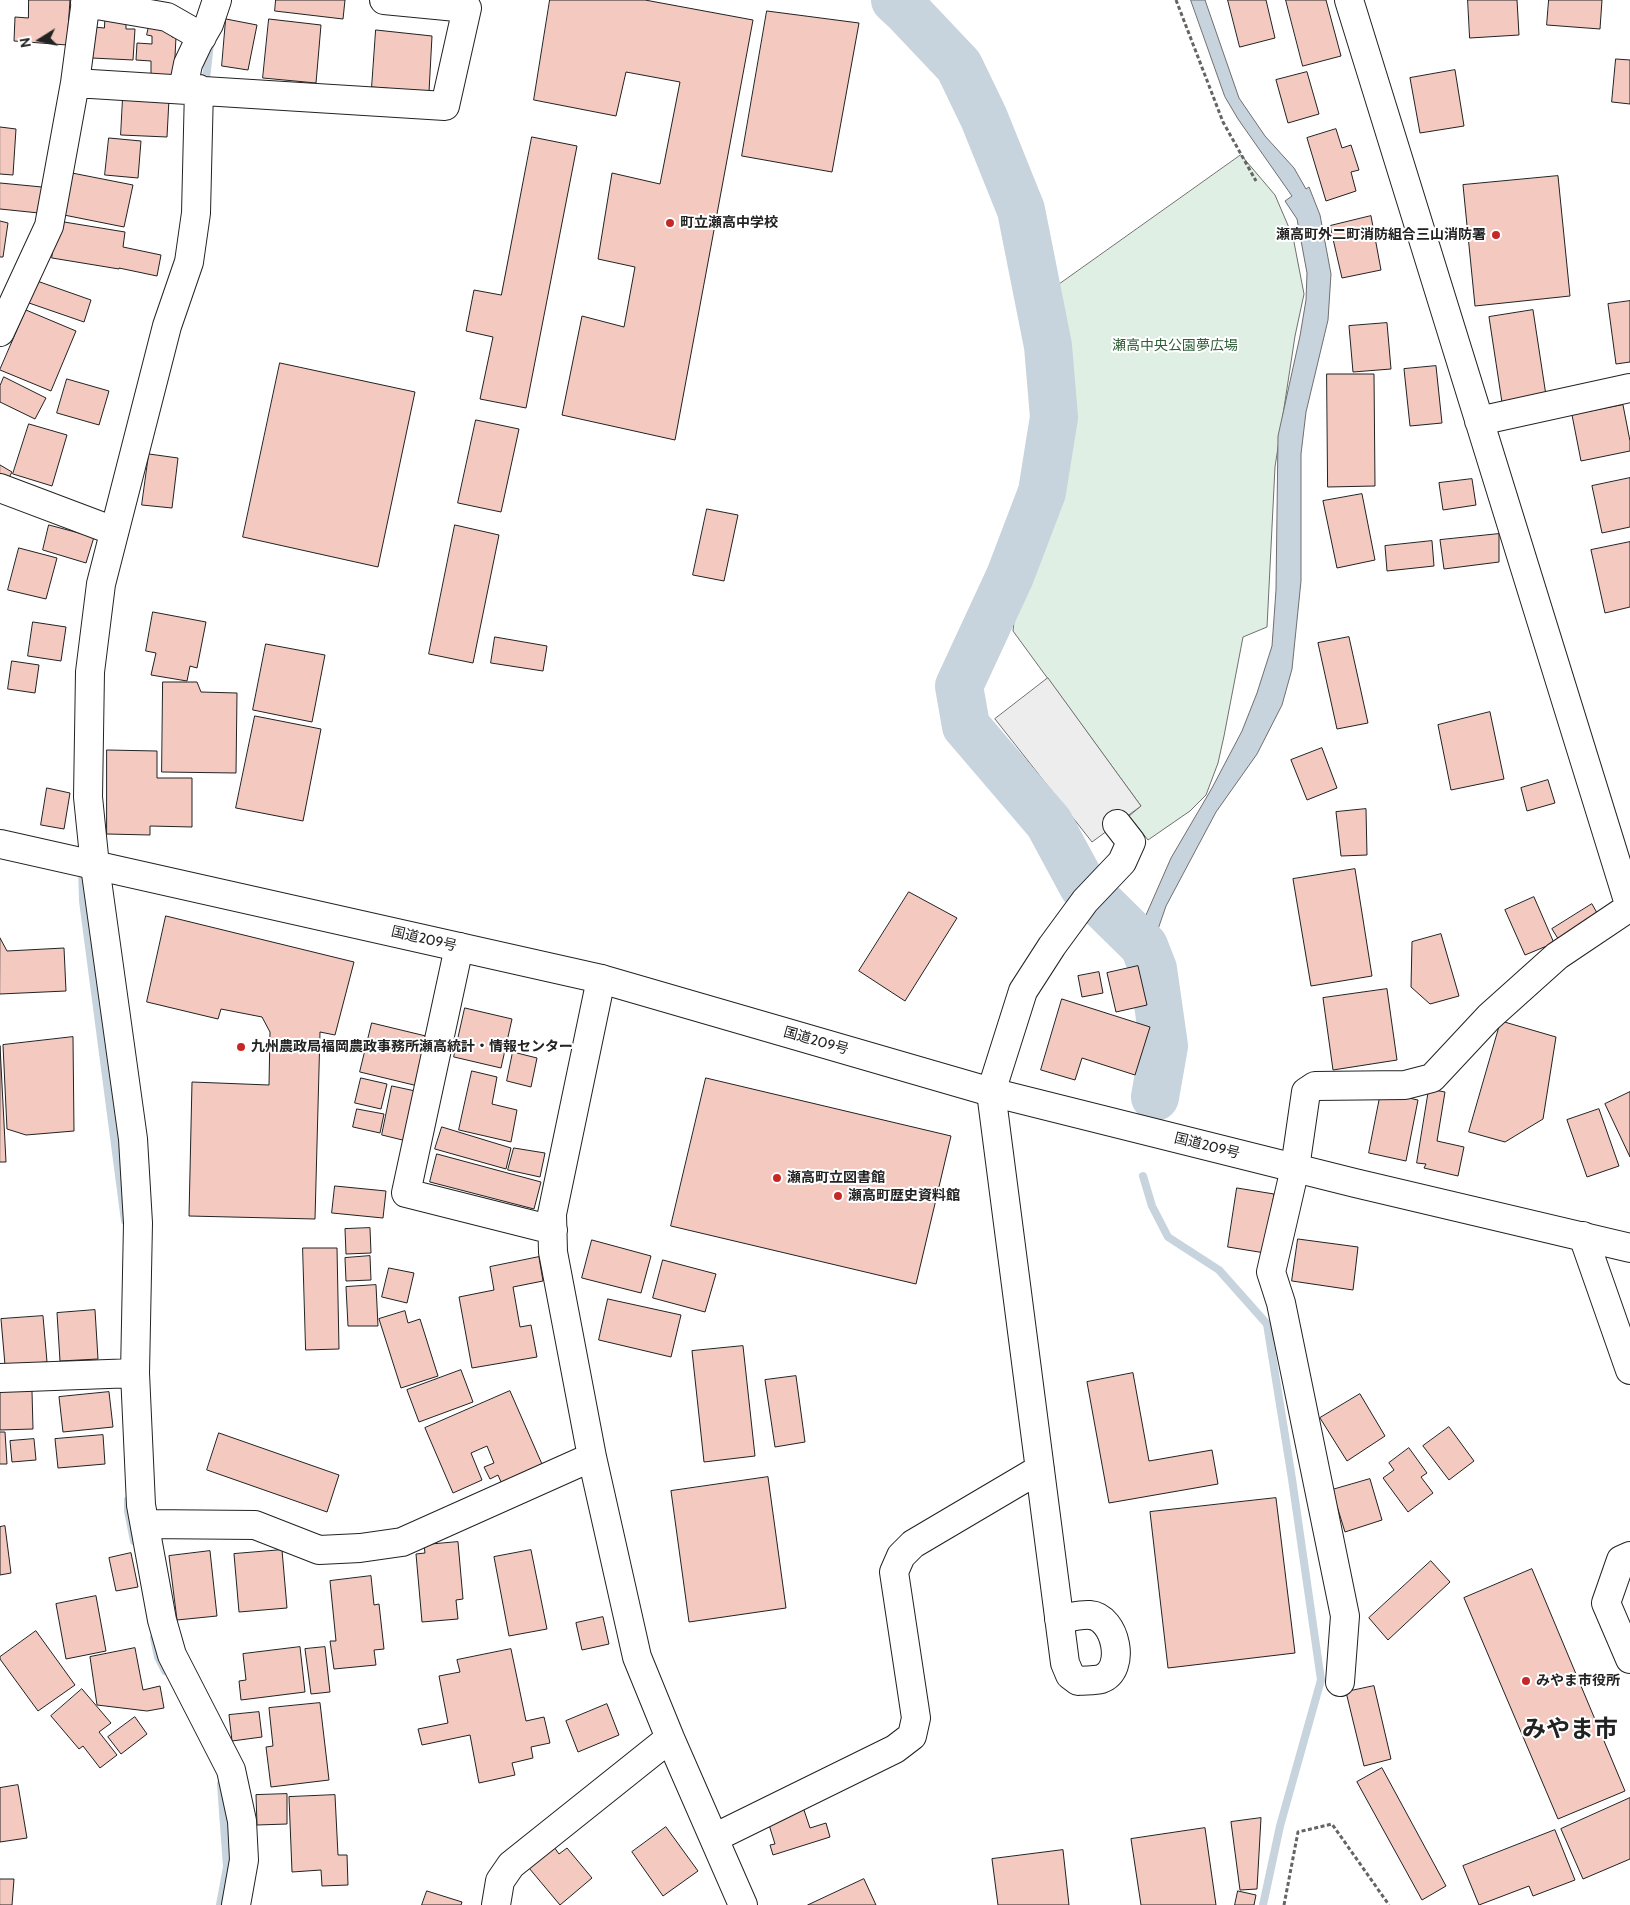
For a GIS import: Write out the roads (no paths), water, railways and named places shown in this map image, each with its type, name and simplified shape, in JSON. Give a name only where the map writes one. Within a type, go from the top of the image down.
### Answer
[{"type":"main road","points":[[217,0],[209,24],[188,64],[191,89],[196,213],[189,262],[167,326],[101,584],[90,672],[88,796],[95,866],[133,1139],[138,1223],[135,1373],[142,1505],[162,1620],[172,1654],[231,1770],[242,1821],[244,1860],[236,1905]]},
{"type":"main road","points":[[74,83],[445,106],[467,8],[384,0]]},
{"type":"main road","points":[[1340,1682],[1345,1616],[1281,1303],[1271,1272],[1295,1168],[1306,1092],[1315,1086],[1405,1085],[1432,1078],[1489,1017],[1557,956],[1630,907],[1349,0]]},
{"type":"main road","points":[[0,332],[49,226],[74,83],[85,2],[167,17],[202,37]]},
{"type":"main road","points":[[1479,421],[1630,388]]},
{"type":"main road","points":[[0,488],[114,531]]},
{"type":"main road","points":[[1060,1619],[991,1092],[1023,991],[1052,946],[1085,902],[1122,862],[1131,842],[1117,824]]},
{"type":"main road","name":"国道209号","points":[[0,844],[602,979],[991,1092],[1295,1168],[1630,1248]]},
{"type":"main road","points":[[459,947],[406,1193],[553,1230]]},
{"type":"main road","points":[[602,979],[552,1214],[553,1252],[592,1457],[637,1657],[714,1838],[737,1902]]},
{"type":"main road","points":[[1583,1236],[1630,1370]]},
{"type":"main road","points":[[0,1378],[135,1373]]},
{"type":"main road","points":[[145,1524],[255,1525],[319,1550],[360,1548],[402,1542],[592,1457]]},
{"type":"main road","points":[[714,1838],[895,1749],[912,1736],[916,1718],[894,1572],[901,1556],[913,1544],[1040,1469]]},
{"type":"main road","points":[[1630,1556],[1621,1560],[1606,1604],[1630,1659]]},
{"type":"main road","points":[[496,1905],[500,1881],[511,1865],[670,1738]]},
{"type":"waterway","points":[[895,0],[959,66],[984,118],[1021,210],[1048,346],[1054,417],[1042,492],[1010,576],[959,686],[966,726],[1049,823],[1083,886],[1144,946],[1153,969],[1164,1046],[1155,1097]]},
{"type":"waterway","points":[[205,87],[210,44]]},
{"type":"waterway","points":[[82,868],[83,901],[125,1221]]},
{"type":"waterway","points":[[1143,1176],[1152,1206],[1168,1237],[1219,1270],[1267,1324],[1321,1680],[1280,1826],[1263,1905]]},
{"type":"waterway","points":[[128,1500],[128,1511],[134,1541]]},
{"type":"waterway","points":[[154,1638],[158,1657],[165,1671]]},
{"type":"waterway","points":[[220,1905],[227,1867],[221,1784]]},
{"type":"place","name":"町立瀬高中学校","points":[[670,223]]},
{"type":"place","name":"瀬高町外二町消防組合三山消防署","points":[[1496,235]]},
{"type":"place","name":"九州農政局福岡農政事務所瀬高統計・情報センター","points":[[241,1047]]},
{"type":"place","name":"瀬高町立図書館","points":[[777,1178]]},
{"type":"place","name":"瀬高町歴史資料館","points":[[838,1196]]},
{"type":"place","name":"みやま市役所","points":[[1526,1681]]},
{"type":"district","name":"みやま市","points":[[1570,1730]]},
{"type":"park label","name":"瀬高中央公園夢広場","points":[[1175,346]]}]
